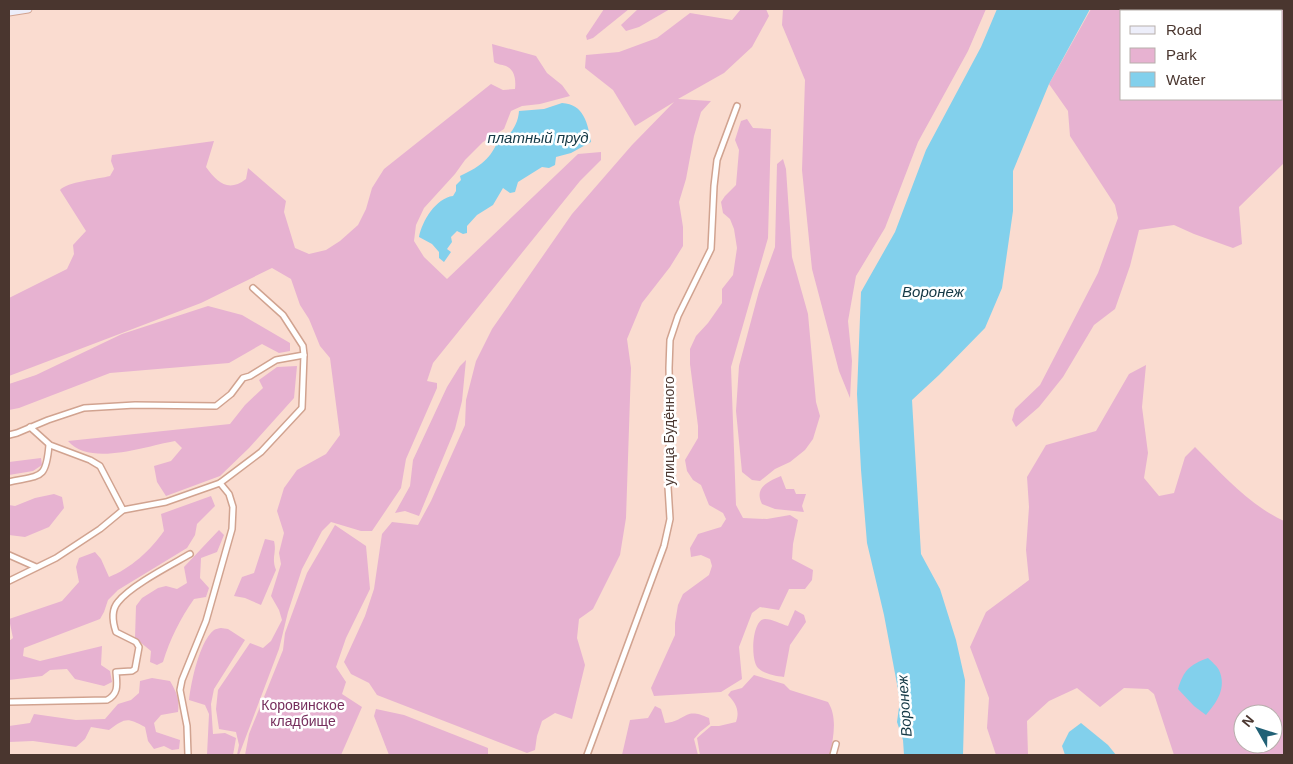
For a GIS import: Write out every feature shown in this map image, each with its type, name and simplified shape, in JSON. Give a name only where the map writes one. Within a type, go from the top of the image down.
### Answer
[{"type":"main road","points":[[9,12],[28,9]]},
{"type":"street","name":"улица Будённого","points":[[587,755],[668,532],[670,519],[668,480],[670,340],[678,316],[711,248],[714,186],[718,160],[737,106]]},
{"type":"street","points":[[9,581],[56,558],[100,530],[123,510],[166,502],[220,483],[261,452],[302,408],[304,355],[302,346],[283,315],[253,288]]},
{"type":"street","points":[[9,435],[84,408],[135,405],[216,406],[231,394],[243,378],[250,376],[276,360],[304,355]]},
{"type":"street","points":[[30,427],[50,445],[90,460],[100,466],[123,510]]},
{"type":"street","points":[[9,482],[36,476],[43,472],[46,468],[50,445]]},
{"type":"street","points":[[188,755],[187,726],[180,690],[206,621],[232,528],[233,507],[229,494],[220,483]]},
{"type":"street","points":[[9,702],[107,700],[111,698],[117,688],[116,672],[132,671],[135,669],[139,647],[136,642],[116,632],[114,611],[118,602],[137,585],[190,554]]},
{"type":"street","points":[[9,555],[36,567]]},
{"type":"street","points":[[833,755],[836,744]]},
{"type":"green space","points":[[604,9],[629,9],[593,38],[587,40],[586,36]]},
{"type":"green space","points":[[638,9],[670,9],[639,27],[626,31],[621,25]]},
{"type":"green space","points":[[741,9],[766,9],[769,16],[752,47],[724,73],[678,99],[711,101],[701,112],[679,202],[683,227],[683,246],[670,267],[642,303],[627,339],[631,368],[626,518],[620,555],[593,609],[579,619],[577,638],[585,665],[572,719],[555,713],[542,721],[535,750],[527,753],[377,695],[369,683],[351,674],[344,662],[365,616],[374,589],[382,534],[392,522],[418,525],[431,501],[465,425],[466,400],[476,361],[492,329],[572,214],[632,145],[674,102],[635,126],[613,90],[585,68],[586,55],[619,52],[657,38],[690,13],[732,20]]},
{"type":"green space","points":[[783,9],[986,9],[968,51],[918,142],[885,228],[856,276],[848,321],[852,361],[850,398],[839,371],[812,269],[802,170],[805,80],[782,25]]},
{"type":"green space","points":[[1091,9],[1284,9],[1284,163],[1239,207],[1242,244],[1233,248],[1174,225],[1139,230],[1130,266],[1115,309],[1094,325],[1063,377],[1039,407],[1016,427],[1012,420],[1015,409],[1040,385],[1098,273],[1118,218],[1115,205],[1070,136],[1068,111],[1049,84]]},
{"type":"green space","points":[[492,44],[536,56],[547,73],[562,85],[570,96],[540,104],[522,106],[511,111],[504,129],[483,142],[465,160],[424,208],[416,225],[414,241],[424,257],[447,279],[578,154],[601,152],[601,160],[580,181],[433,363],[427,381],[437,383],[437,388],[406,459],[401,488],[372,531],[361,531],[331,522],[322,531],[302,569],[288,612],[279,649],[239,755],[237,755],[239,745],[236,732],[219,729],[216,709],[218,690],[250,643],[263,648],[271,641],[282,620],[271,596],[281,564],[279,553],[284,533],[277,511],[284,488],[297,470],[326,454],[340,435],[330,358],[320,346],[309,319],[300,305],[291,279],[272,268],[201,303],[9,376],[9,298],[67,269],[74,254],[73,245],[86,231],[60,190],[76,183],[110,176],[114,169],[111,161],[112,155],[214,141],[206,167],[214,177],[223,184],[234,185],[246,179],[248,168],[286,201],[284,212],[295,248],[309,254],[326,250],[340,241],[358,225],[366,209],[372,188],[384,169],[491,84],[503,90],[515,89],[515,79],[511,70],[494,62]]},
{"type":"green space","points":[[747,119],[753,128],[771,129],[768,238],[731,367],[736,505],[743,518],[767,519],[790,515],[798,520],[792,559],[813,570],[812,580],[805,589],[789,589],[779,610],[760,607],[752,613],[739,647],[742,679],[721,692],[654,696],[651,688],[675,635],[678,605],[683,594],[709,575],[712,566],[710,559],[701,555],[691,557],[690,548],[698,534],[721,527],[726,519],[723,513],[709,505],[701,485],[693,480],[687,471],[685,460],[698,438],[690,349],[696,336],[722,303],[722,289],[733,275],[737,248],[734,229],[730,219],[723,213],[721,202],[736,185],[739,150],[735,140],[741,121]]},
{"type":"green space","points":[[783,159],[786,169],[792,257],[808,314],[816,402],[820,416],[813,439],[805,450],[760,481],[752,480],[742,472],[736,411],[739,366],[759,291],[775,247],[777,164]]},
{"type":"green space","points":[[208,306],[242,315],[290,343],[290,351],[279,353],[262,344],[229,363],[110,373],[19,408],[9,410],[9,384],[36,375],[122,334]]},
{"type":"green space","points":[[466,360],[462,401],[455,429],[419,516],[405,511],[395,513],[410,486],[413,460],[447,387]]},
{"type":"green space","points":[[1146,365],[1142,407],[1148,453],[1144,478],[1159,496],[1174,493],[1185,457],[1195,447],[1248,498],[1284,521],[1284,755],[1174,755],[1154,694],[1148,689],[1124,688],[1100,707],[1077,688],[1049,701],[1027,721],[1028,755],[996,755],[987,728],[989,698],[970,647],[986,612],[1029,580],[1026,550],[1029,507],[1027,477],[1046,445],[1096,431],[1129,374]]},
{"type":"green space","points":[[297,366],[294,398],[249,448],[220,476],[166,496],[157,482],[154,466],[171,461],[182,448],[175,441],[119,453],[104,454],[90,453],[78,449],[68,441],[230,424],[245,405],[263,388],[259,380],[277,367]]},
{"type":"green space","points":[[41,458],[42,465],[33,471],[9,475],[9,462]]},
{"type":"green space","points":[[781,476],[786,489],[794,489],[796,494],[806,494],[802,506],[804,512],[775,509],[762,504],[760,494],[763,486]]},
{"type":"green space","points":[[54,494],[62,497],[64,508],[49,527],[25,537],[9,535],[9,505],[15,506],[35,498]]},
{"type":"green space","points":[[211,496],[215,506],[197,524],[195,535],[187,548],[118,590],[108,600],[100,619],[24,648],[23,656],[40,661],[102,646],[101,665],[110,671],[112,682],[104,686],[75,679],[67,669],[50,670],[42,676],[9,680],[9,641],[13,638],[9,619],[62,601],[79,582],[76,567],[79,558],[95,552],[101,559],[109,577],[117,574],[146,552],[164,531],[161,514]]},
{"type":"green space","name":"Коровинское кладбище","points":[[335,525],[366,546],[370,589],[346,638],[336,667],[346,682],[342,694],[362,707],[341,755],[245,755],[249,734],[283,650],[285,633],[307,573]]},
{"type":"green space","points":[[219,530],[224,535],[217,552],[201,558],[200,578],[209,588],[206,597],[194,599],[172,637],[163,662],[157,665],[150,662],[151,651],[135,638],[136,606],[142,598],[158,588],[166,586],[177,589],[187,583],[184,567]]},
{"type":"green space","points":[[265,539],[274,541],[276,570],[261,605],[245,598],[234,596],[242,577],[254,573]]},
{"type":"green space","points":[[795,610],[804,615],[806,622],[790,645],[784,677],[763,672],[755,664],[754,657],[753,649],[757,626],[765,619],[788,626]]},
{"type":"green space","points":[[228,629],[245,640],[214,689],[211,704],[213,734],[225,733],[236,738],[233,755],[207,755],[209,714],[205,705],[189,700],[194,674],[204,644],[214,630]]},
{"type":"green space","points":[[754,675],[784,684],[790,690],[828,702],[834,721],[830,755],[700,755],[697,738],[711,726],[736,722],[738,714],[736,707],[728,695],[731,691],[742,688]]},
{"type":"green space","points":[[152,678],[170,681],[176,692],[178,712],[161,715],[154,723],[156,732],[180,740],[179,749],[172,750],[164,746],[154,749],[148,741],[145,727],[130,720],[123,721],[109,730],[91,727],[85,739],[76,747],[33,741],[9,742],[9,726],[30,723],[34,714],[76,720],[105,719],[118,704],[131,700],[139,693],[140,681]]},
{"type":"green space","points":[[655,706],[661,709],[665,723],[695,713],[709,718],[710,724],[694,739],[698,755],[622,755],[630,720],[648,718]]},
{"type":"green space","points":[[376,709],[404,715],[488,748],[488,755],[389,755],[374,716]]},
{"type":"water","name":"Воронеж","points":[[997,9],[1090,9],[1049,84],[1013,171],[1013,211],[1002,288],[985,328],[912,400],[921,554],[940,589],[956,640],[965,680],[963,755],[904,755],[903,740],[897,722],[900,700],[884,615],[867,543],[857,394],[861,292],[895,232],[926,150],[981,47]]},
{"type":"water","name":"платный пруд","points":[[562,103],[575,107],[584,116],[591,142],[571,153],[556,157],[555,165],[549,168],[542,167],[518,182],[515,192],[510,193],[503,188],[493,205],[477,215],[467,226],[467,233],[463,234],[457,231],[451,237],[452,242],[447,249],[451,252],[444,262],[439,258],[439,252],[432,244],[419,237],[423,224],[431,211],[441,201],[453,196],[456,191],[456,185],[461,180],[460,176],[482,163],[490,155],[497,143],[509,134],[517,121],[519,111],[544,109]]},
{"type":"water","points":[[1208,658],[1219,670],[1222,683],[1217,700],[1206,715],[1194,706],[1178,689],[1188,669]]},
{"type":"water","points":[[1081,723],[1108,745],[1116,755],[1065,755],[1062,746],[1069,732]]}]
